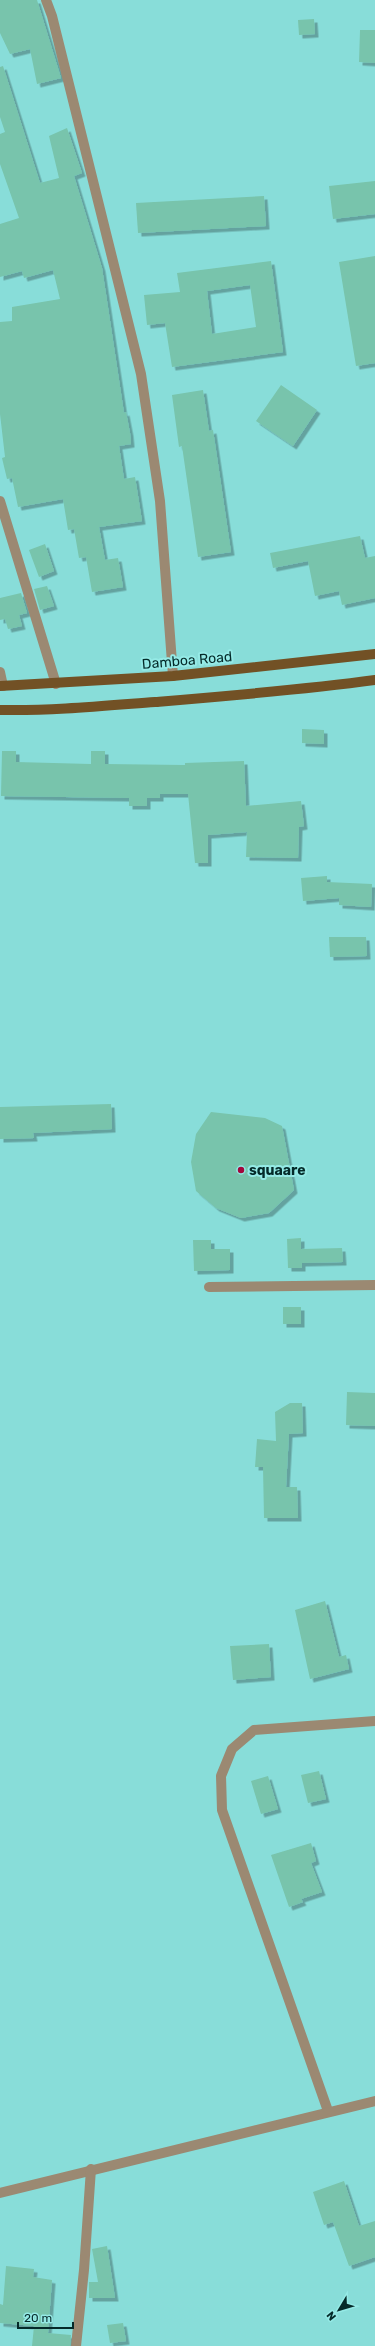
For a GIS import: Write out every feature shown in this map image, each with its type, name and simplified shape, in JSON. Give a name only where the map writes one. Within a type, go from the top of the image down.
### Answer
[{"type":"main road","name":"Damboa Road","points":[[1,686],[173,676],[375,654]]},
{"type":"main road","points":[[0,710],[64,709],[207,698],[299,690],[375,680]]},
{"type":"street","points":[[46,0],[52,16],[142,374],[160,501],[173,676]]},
{"type":"street","points":[[0,502],[56,684]]},
{"type":"street","points":[[0,672],[1,686]]},
{"type":"street","points":[[209,1287],[375,1285]]},
{"type":"street","points":[[328,2112],[222,1810],[221,1776],[232,1748],[254,1730],[375,1721]]},
{"type":"street","points":[[0,2193],[91,2169],[375,2101]]},
{"type":"street","points":[[76,2346],[84,2270],[91,2169]]},
{"type":"building","points":[[0,0],[37,0],[61,78],[37,84],[30,49],[10,54],[0,33]]},
{"type":"building","points":[[314,19],[315,34],[299,35],[298,20]]},
{"type":"building","points":[[360,30],[375,30],[375,63],[359,62]]},
{"type":"building","points":[[3,66],[40,183],[59,178],[49,136],[67,128],[82,173],[74,176],[102,268],[124,413],[126,412],[130,433],[131,444],[119,446],[124,479],[135,477],[142,521],[99,527],[105,560],[118,558],[123,587],[92,592],[86,557],[79,558],[74,529],[68,530],[63,499],[18,507],[12,478],[7,479],[2,458],[5,457],[0,414],[0,322],[12,321],[12,307],[60,299],[53,270],[24,278],[22,271],[0,277],[0,224],[19,218],[0,164],[0,134],[5,132],[0,117],[0,67]]},
{"type":"building","points":[[375,181],[375,214],[333,219],[329,186]]},
{"type":"building","points":[[264,196],[266,226],[138,233],[136,203]]},
{"type":"building","points":[[375,256],[375,363],[356,366],[339,262]]},
{"type":"building","points":[[271,261],[283,352],[172,367],[165,323],[147,325],[144,295],[180,292],[177,273]],"holes":[[[250,285],[256,327],[212,334],[207,291]]]},
{"type":"building","points":[[281,385],[317,410],[293,446],[256,421]]},
{"type":"building","points":[[203,390],[209,431],[213,430],[231,552],[198,557],[182,446],[179,447],[172,395]]},
{"type":"building","points":[[360,536],[365,558],[375,556],[375,598],[342,605],[339,591],[315,596],[308,561],[273,568],[270,553]]},
{"type":"building","points":[[45,544],[54,571],[39,577],[29,550]]},
{"type":"building","points":[[47,586],[54,606],[40,610],[34,589]]},
{"type":"building","points":[[21,593],[27,613],[19,615],[22,626],[8,629],[5,619],[0,620],[0,598]]},
{"type":"building","points":[[302,729],[324,730],[324,744],[302,743]]},
{"type":"building","points":[[2,751],[16,751],[16,762],[91,764],[91,751],[105,751],[105,764],[185,765],[185,763],[244,761],[246,806],[301,801],[304,826],[299,827],[298,858],[246,857],[247,832],[208,835],[208,863],[195,863],[188,794],[160,794],[160,798],[147,798],[147,806],[129,806],[129,798],[1,796]]},
{"type":"building","points":[[327,876],[327,882],[372,884],[371,907],[339,905],[339,898],[303,901],[301,878]]},
{"type":"building","points":[[329,937],[366,937],[367,956],[330,957]]},
{"type":"building","points":[[111,1104],[112,1129],[33,1133],[34,1138],[0,1139],[0,1107]]},
{"type":"building","name":"squaare","points":[[211,1112],[265,1118],[282,1126],[294,1190],[269,1213],[241,1218],[216,1208],[196,1191],[191,1162],[196,1134]]},
{"type":"building","points":[[301,1238],[301,1249],[342,1248],[343,1262],[302,1263],[302,1268],[288,1268],[287,1239]]},
{"type":"building","points":[[193,1240],[211,1240],[211,1249],[230,1249],[230,1270],[194,1271]]},
{"type":"building","points":[[283,1307],[301,1307],[301,1324],[283,1324]]},
{"type":"building","points":[[347,1392],[375,1393],[375,1426],[346,1425]]},
{"type":"building","points":[[290,1403],[302,1403],[303,1433],[289,1434],[286,1487],[297,1487],[298,1518],[264,1518],[263,1467],[255,1467],[257,1439],[276,1441],[275,1412]]},
{"type":"building","points":[[325,1601],[339,1657],[346,1655],[349,1669],[310,1679],[295,1610]]},
{"type":"building","points":[[269,1644],[271,1677],[233,1680],[230,1646]]},
{"type":"building","points":[[319,1771],[326,1799],[308,1803],[301,1775]]},
{"type":"building","points":[[268,1776],[278,1809],[261,1814],[251,1781]]},
{"type":"building","points":[[311,1843],[316,1861],[311,1863],[322,1892],[301,1899],[303,1902],[289,1907],[271,1855]]},
{"type":"building","points":[[344,2181],[359,2226],[375,2221],[375,2257],[349,2266],[333,2222],[324,2225],[313,2192]]},
{"type":"building","points":[[107,2246],[115,2298],[89,2298],[89,2282],[98,2282],[92,2249]]},
{"type":"building","points":[[6,2266],[34,2269],[33,2277],[52,2280],[48,2333],[71,2335],[70,2346],[32,2346],[34,2326],[0,2323],[0,2304],[3,2305]]},
{"type":"building","points":[[123,2323],[126,2341],[110,2343],[107,2325]]},
{"type":"place","name":"squaare","points":[[241,1170]]}]
